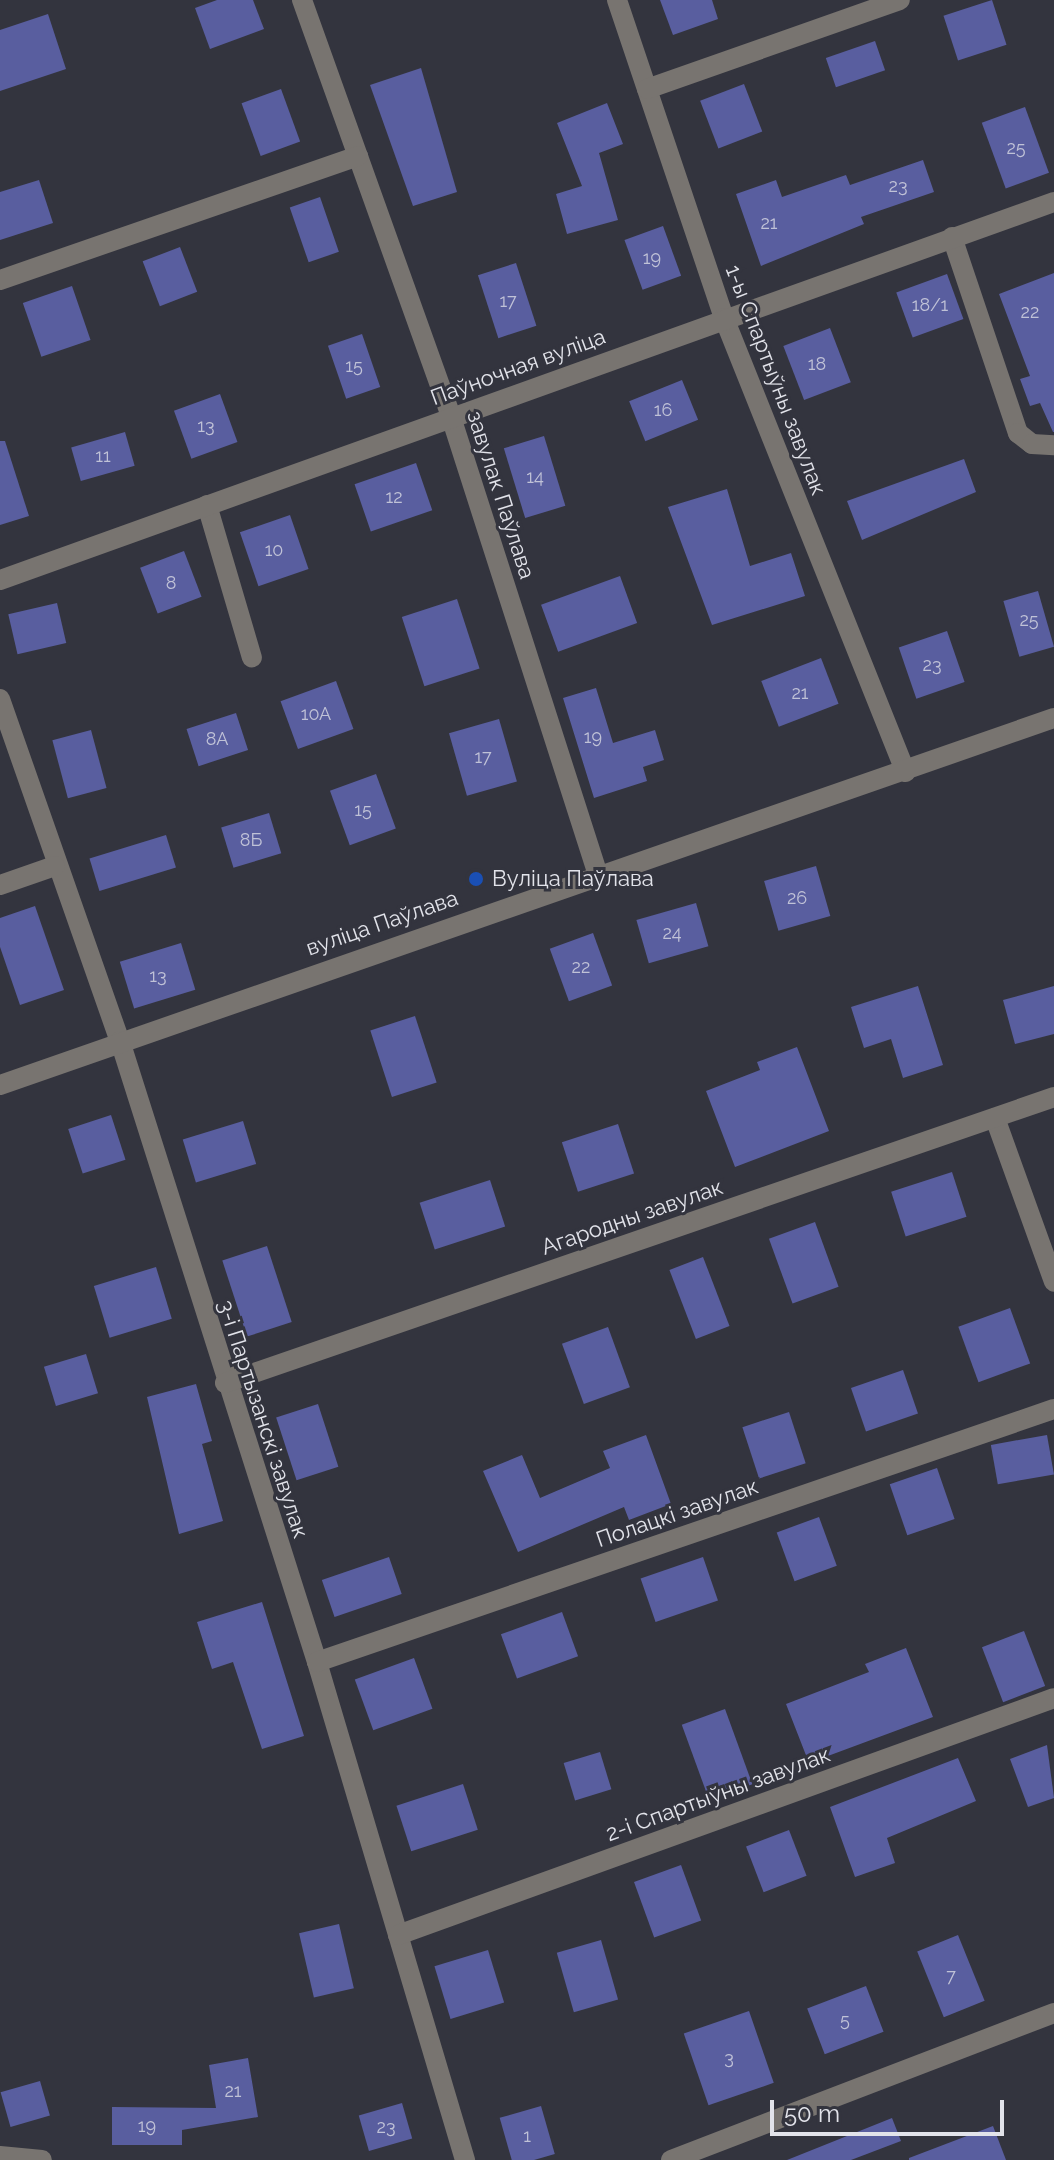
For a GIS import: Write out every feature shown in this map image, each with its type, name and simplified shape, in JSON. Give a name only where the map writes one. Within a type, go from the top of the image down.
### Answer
[{"type":"street","name":"завулак Паўлава","points":[[302,0],[451,417],[597,873]]},
{"type":"street","name":"1-ы Спартыўны завулак","points":[[617,0],[724,318],[906,772]]},
{"type":"street","points":[[647,89],[900,0]]},
{"type":"street","points":[[0,280],[358,156]]},
{"type":"street","name":"Паўночная вуліца","points":[[0,580],[1054,202]]},
{"type":"street","points":[[952,237],[1018,433],[1032,444],[1054,445]]},
{"type":"street","points":[[207,505],[252,658]]},
{"type":"street","name":"3-і Партызанскі завулак","points":[[0,699],[55,866],[120,1041],[225,1383],[317,1662],[465,2160]]},
{"type":"street","name":"вуліца Паўлава","points":[[0,1085],[597,873],[906,772],[1054,718]]},
{"type":"street","points":[[0,885],[55,866]]},
{"type":"street","name":"Агародны завулак","points":[[225,1383],[1054,1097]]},
{"type":"street","points":[[995,1118],[1054,1282]]},
{"type":"street","name":"Полацкі завулак","points":[[317,1662],[1054,1409]]},
{"type":"street","name":"2-і Спартыўны завулак","points":[[398,1935],[1054,1698]]},
{"type":"street","points":[[671,2160],[1054,2013]]},
{"type":"street","points":[[0,2156],[42,2160]]},
{"type":"building","points":[[217,0],[253,0],[264,29],[210,49],[195,8]]},
{"type":"building","points":[[660,0],[712,0],[718,19],[673,35]]},
{"type":"building","points":[[992,0],[1007,45],[958,60],[943,16]]},
{"type":"building","points":[[48,14],[66,69],[0,91],[0,30]]},
{"type":"building","points":[[875,41],[885,70],[836,87],[826,58]]},
{"type":"building","points":[[421,68],[457,192],[413,206],[370,85]]},
{"type":"building","points":[[744,84],[762,132],[718,148],[700,101]]},
{"type":"building","points":[[281,89],[300,142],[261,156],[242,103]]},
{"type":"building","points":[[607,103],[623,144],[599,153],[618,220],[567,234],[556,194],[582,186],[557,123]]},
{"type":"building","points":[[1025,107],[1049,173],[1006,189],[982,123]]},
{"type":"building","points":[[923,160],[934,192],[861,217],[864,224],[761,266],[736,194],[776,180],[782,197],[846,175],[850,185]]},
{"type":"building","points":[[39,180],[53,223],[0,240],[0,192]]},
{"type":"building","points":[[320,197],[339,252],[309,262],[290,207]]},
{"type":"building","points":[[663,226],[681,276],[643,290],[624,240]]},
{"type":"building","points":[[180,247],[197,292],[160,306],[143,261]]},
{"type":"building","points":[[516,263],[536,326],[498,338],[478,275]]},
{"type":"building","points":[[1054,273],[1053,432],[1040,403],[1030,406],[1020,379],[1030,376],[999,294]]},
{"type":"building","points":[[947,274],[963,319],[913,338],[896,292]]},
{"type":"building","points":[[72,286],[91,340],[41,357],[23,303]]},
{"type":"building","points":[[830,328],[851,382],[804,400],[783,346]]},
{"type":"building","points":[[362,334],[380,387],[346,399],[328,346]]},
{"type":"building","points":[[682,380],[698,420],[645,441],[629,401]]},
{"type":"building","points":[[220,394],[237,442],[191,459],[174,411]]},
{"type":"building","points":[[125,432],[135,466],[81,481],[71,447]]},
{"type":"building","points":[[544,436],[565,506],[525,518],[504,448]]},
{"type":"building","points":[[0,441],[5,441],[29,516],[0,525]]},
{"type":"building","points":[[964,459],[976,492],[862,540],[847,501]]},
{"type":"building","points":[[416,463],[432,510],[371,531],[355,484]]},
{"type":"building","points":[[727,489],[750,566],[791,553],[805,596],[712,625],[668,507]]},
{"type":"building","points":[[290,515],[309,569],[258,586],[240,532]]},
{"type":"building","points":[[184,551],[202,597],[158,614],[140,568]]},
{"type":"building","points":[[620,576],[637,623],[558,652],[541,605]]},
{"type":"building","points":[[1038,591],[1054,647],[1019,657],[1003,601]]},
{"type":"building","points":[[457,599],[480,668],[424,686],[402,617]]},
{"type":"building","points":[[57,603],[66,643],[18,654],[8,614]]},
{"type":"building","points":[[947,631],[965,682],[916,699],[899,648]]},
{"type":"building","points":[[821,658],[839,704],[779,727],[761,681]]},
{"type":"building","points":[[336,681],[353,729],[298,749],[281,701]]},
{"type":"building","points":[[596,688],[613,743],[655,730],[664,760],[643,767],[647,781],[594,798],[563,698]]},
{"type":"building","points":[[236,713],[248,750],[199,766],[187,729]]},
{"type":"building","points":[[499,719],[517,781],[467,796],[449,733]]},
{"type":"building","points":[[91,730],[107,788],[68,798],[52,740]]},
{"type":"building","points":[[376,774],[396,829],[350,845],[330,791]]},
{"type":"building","points":[[269,813],[281,853],[233,868],[221,828]]},
{"type":"building","points":[[166,835],[176,868],[99,891],[89,858]]},
{"type":"building","points":[[816,866],[830,916],[778,931],[764,881]]},
{"type":"building","points":[[696,903],[708,946],[649,963],[636,920]]},
{"type":"building","points":[[35,906],[64,990],[20,1005],[0,947],[0,918]]},
{"type":"building","points":[[593,933],[612,986],[569,1001],[550,949]]},
{"type":"building","points":[[181,943],[195,990],[134,1009],[120,962]]},
{"type":"building","points":[[918,986],[943,1065],[903,1078],[891,1039],[864,1048],[851,1007]]},
{"type":"building","points":[[1054,986],[1054,1034],[1015,1044],[1003,1000]]},
{"type":"building","points":[[415,1016],[437,1083],[392,1097],[370,1031]]},
{"type":"building","points":[[797,1047],[829,1131],[735,1167],[706,1091],[760,1070],[757,1062]]},
{"type":"building","points":[[111,1115],[126,1160],[83,1174],[68,1129]]},
{"type":"building","points":[[243,1121],[256,1164],[196,1182],[183,1139]]},
{"type":"building","points":[[618,1124],[634,1173],[578,1192],[562,1142]]},
{"type":"building","points":[[952,1172],[967,1217],[906,1236],[891,1192]]},
{"type":"building","points":[[490,1180],[505,1227],[435,1249],[420,1203]]},
{"type":"building","points":[[815,1222],[839,1287],[793,1304],[769,1239]]},
{"type":"building","points":[[267,1246],[292,1322],[247,1337],[222,1261]]},
{"type":"building","points":[[703,1257],[730,1326],[696,1339],[669,1270]]},
{"type":"building","points":[[156,1267],[172,1319],[110,1338],[94,1286]]},
{"type":"building","points":[[1010,1308],[1030,1363],[978,1382],[958,1327]]},
{"type":"building","points":[[608,1327],[630,1387],[584,1404],[562,1344]]},
{"type":"building","points":[[86,1354],[98,1393],[56,1406],[44,1367]]},
{"type":"building","points":[[903,1370],[918,1413],[866,1431],[851,1388]]},
{"type":"building","points":[[196,1384],[212,1441],[202,1444],[223,1521],[179,1534],[147,1397]]},
{"type":"building","points":[[318,1404],[338,1467],[297,1480],[276,1418]]},
{"type":"building","points":[[789,1412],[806,1463],[759,1478],[742,1427]]},
{"type":"building","points":[[646,1435],[671,1504],[629,1520],[624,1507],[518,1552],[483,1471],[522,1455],[540,1498],[610,1468],[603,1451]]},
{"type":"building","points":[[1047,1435],[1054,1474],[998,1484],[991,1445]]},
{"type":"building","points":[[937,1468],[955,1519],[907,1535],[890,1484]]},
{"type":"building","points":[[819,1517],[837,1566],[794,1581],[777,1532]]},
{"type":"building","points":[[389,1557],[402,1594],[335,1617],[322,1580]]},
{"type":"building","points":[[703,1557],[718,1600],[656,1622],[641,1578]]},
{"type":"building","points":[[262,1602],[304,1736],[262,1749],[233,1662],[212,1669],[197,1622]]},
{"type":"building","points":[[562,1612],[578,1656],[517,1678],[501,1634]]},
{"type":"building","points":[[1024,1631],[1045,1686],[1003,1702],[982,1647]]},
{"type":"building","points":[[906,1648],[933,1717],[809,1763],[786,1704],[869,1672],[865,1664]]},
{"type":"building","points":[[414,1658],[432,1709],[373,1730],[355,1680]]},
{"type":"building","points":[[725,1709],[752,1784],[709,1800],[682,1725]]},
{"type":"building","points":[[1047,1745],[1054,1798],[1028,1807],[1010,1759]]},
{"type":"building","points":[[600,1752],[611,1789],[575,1800],[564,1763]]},
{"type":"building","points":[[958,1758],[976,1801],[887,1838],[895,1863],[855,1877],[830,1807]]},
{"type":"building","points":[[463,1784],[478,1830],[411,1851],[396,1806]]},
{"type":"building","points":[[789,1830],[807,1876],[764,1892],[746,1846]]},
{"type":"building","points":[[681,1865],[701,1920],[654,1938],[634,1882]]},
{"type":"building","points":[[339,1924],[354,1988],[314,1998],[299,1933]]},
{"type":"building","points":[[958,1935],[985,2001],[944,2017],[917,1951]]},
{"type":"building","points":[[601,1940],[618,2000],[574,2012],[557,1953]]},
{"type":"building","points":[[488,1950],[504,2003],[451,2019],[434,1966]]},
{"type":"building","points":[[866,1986],[884,2032],[825,2054],[807,2009]]},
{"type":"building","points":[[749,2011],[774,2083],[709,2105],[684,2033]]},
{"type":"building","points":[[248,2058],[258,2117],[182,2130],[182,2145],[112,2145],[112,2107],[216,2108],[209,2065]]},
{"type":"building","points":[[40,2081],[50,2116],[11,2127],[1,2092]]},
{"type":"building","points":[[402,2103],[412,2139],[369,2151],[359,2115]]},
{"type":"building","points":[[541,2106],[555,2154],[534,2160],[512,2160],[500,2118]]},
{"type":"building","points":[[892,2118],[901,2141],[851,2160],[787,2160]]},
{"type":"building","points":[[993,2126],[1006,2160],[909,2160],[909,2158]]},
{"type":"place","name":"Вуліца Паўлава","points":[[476,879]]}]
